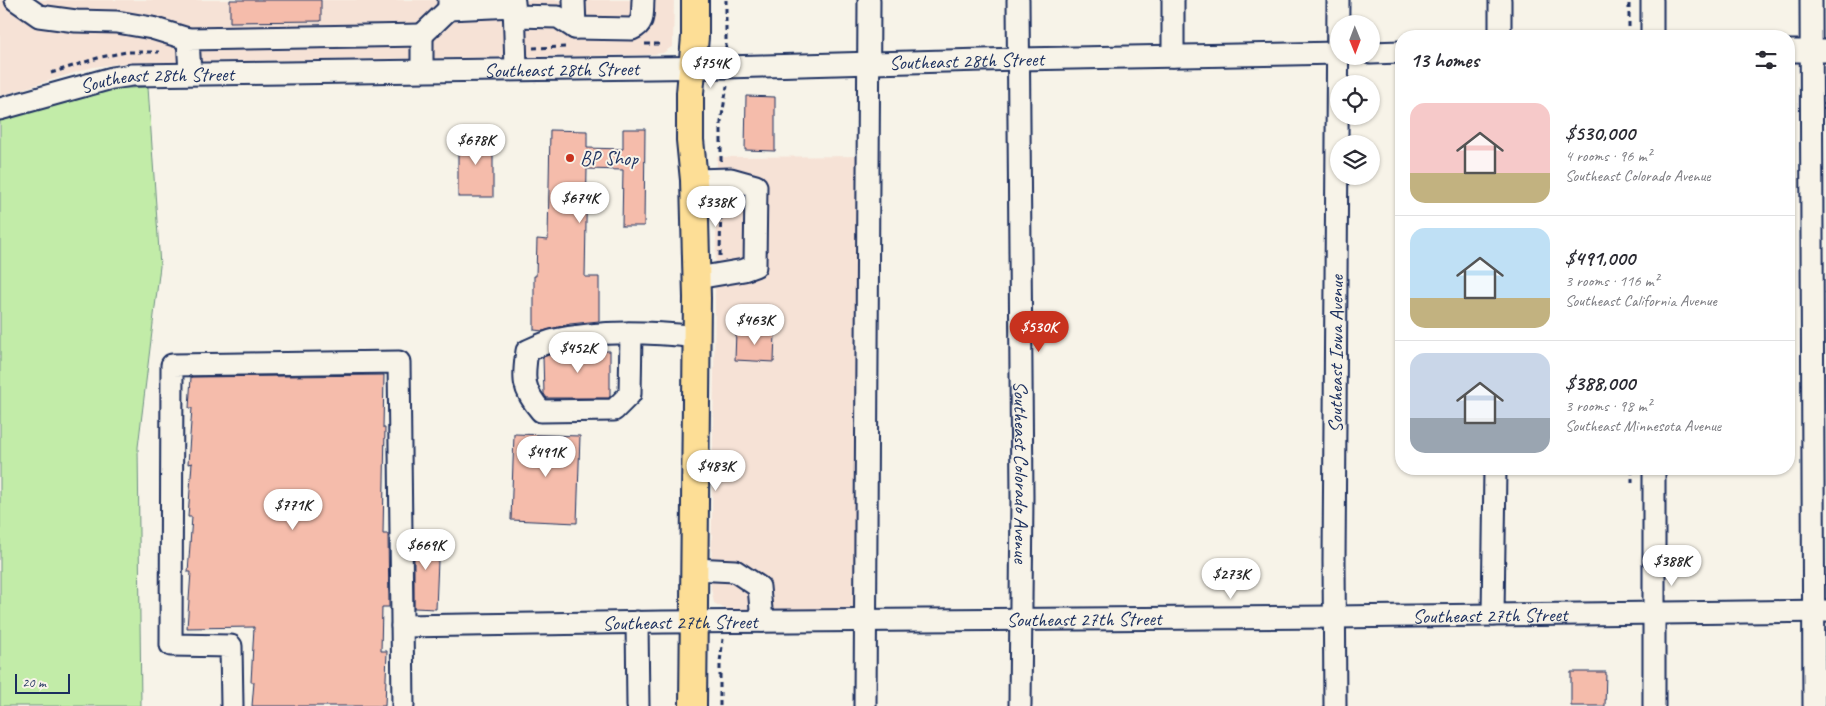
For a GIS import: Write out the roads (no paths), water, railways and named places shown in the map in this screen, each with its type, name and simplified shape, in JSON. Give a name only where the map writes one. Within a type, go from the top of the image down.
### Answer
[{"type":"main road","points":[[693,706],[697,278],[694,180],[690,140],[690,93],[695,0]]},
{"type":"street","points":[[16,0],[39,16],[117,22],[152,28],[188,39],[422,35]]},
{"type":"street","points":[[574,0],[575,28]]},
{"type":"street","points":[[422,70],[422,35],[449,4],[514,7],[558,17],[575,28],[632,29],[638,27],[642,21],[643,0]]},
{"type":"street","points":[[865,706],[869,0]]},
{"type":"street","name":"Southeast Colorado Avenue","points":[[1018,0],[1022,487],[1020,706]]},
{"type":"street","points":[[1173,0],[1173,56]]},
{"type":"street","name":"Southeast Iowa Avenue","points":[[1338,0],[1338,15]]},
{"type":"street","points":[[1500,0],[1500,30]]},
{"type":"street","points":[[1652,0],[1652,30]]},
{"type":"street","points":[[1811,0],[1818,51],[1820,611],[1814,706]]},
{"type":"street","points":[[514,7],[516,70]]},
{"type":"street","points":[[188,39],[190,73]]},
{"type":"street","points":[[1795,51],[1818,51]]},
{"type":"street","points":[[1380,53],[1395,52]]},
{"type":"street","name":"Southeast 28th Street","points":[[0,109],[112,78],[132,75],[692,68],[1330,53]]},
{"type":"street","name":"Southeast Iowa Avenue","points":[[1336,706],[1334,617],[1338,65]]},
{"type":"street","points":[[694,180],[731,179],[756,186],[755,266],[744,270],[697,278]]},
{"type":"street","points":[[630,333],[630,394],[614,410],[541,411],[531,399],[523,376],[527,351],[554,340],[613,333],[630,333],[665,334],[697,337]]},
{"type":"street","points":[[232,706],[231,646],[171,645],[172,365],[399,362],[403,706]]},
{"type":"street","points":[[1493,615],[1495,475]]},
{"type":"street","points":[[1654,475],[1654,706]]},
{"type":"street","points":[[694,569],[735,572],[758,587],[762,621]]},
{"type":"street","name":"Southeast 27th Street","points":[[402,626],[637,622],[1820,611]]},
{"type":"street","points":[[637,622],[638,706]]},
{"type":"place","name":"BP Shop","points":[[570,158]]}]
